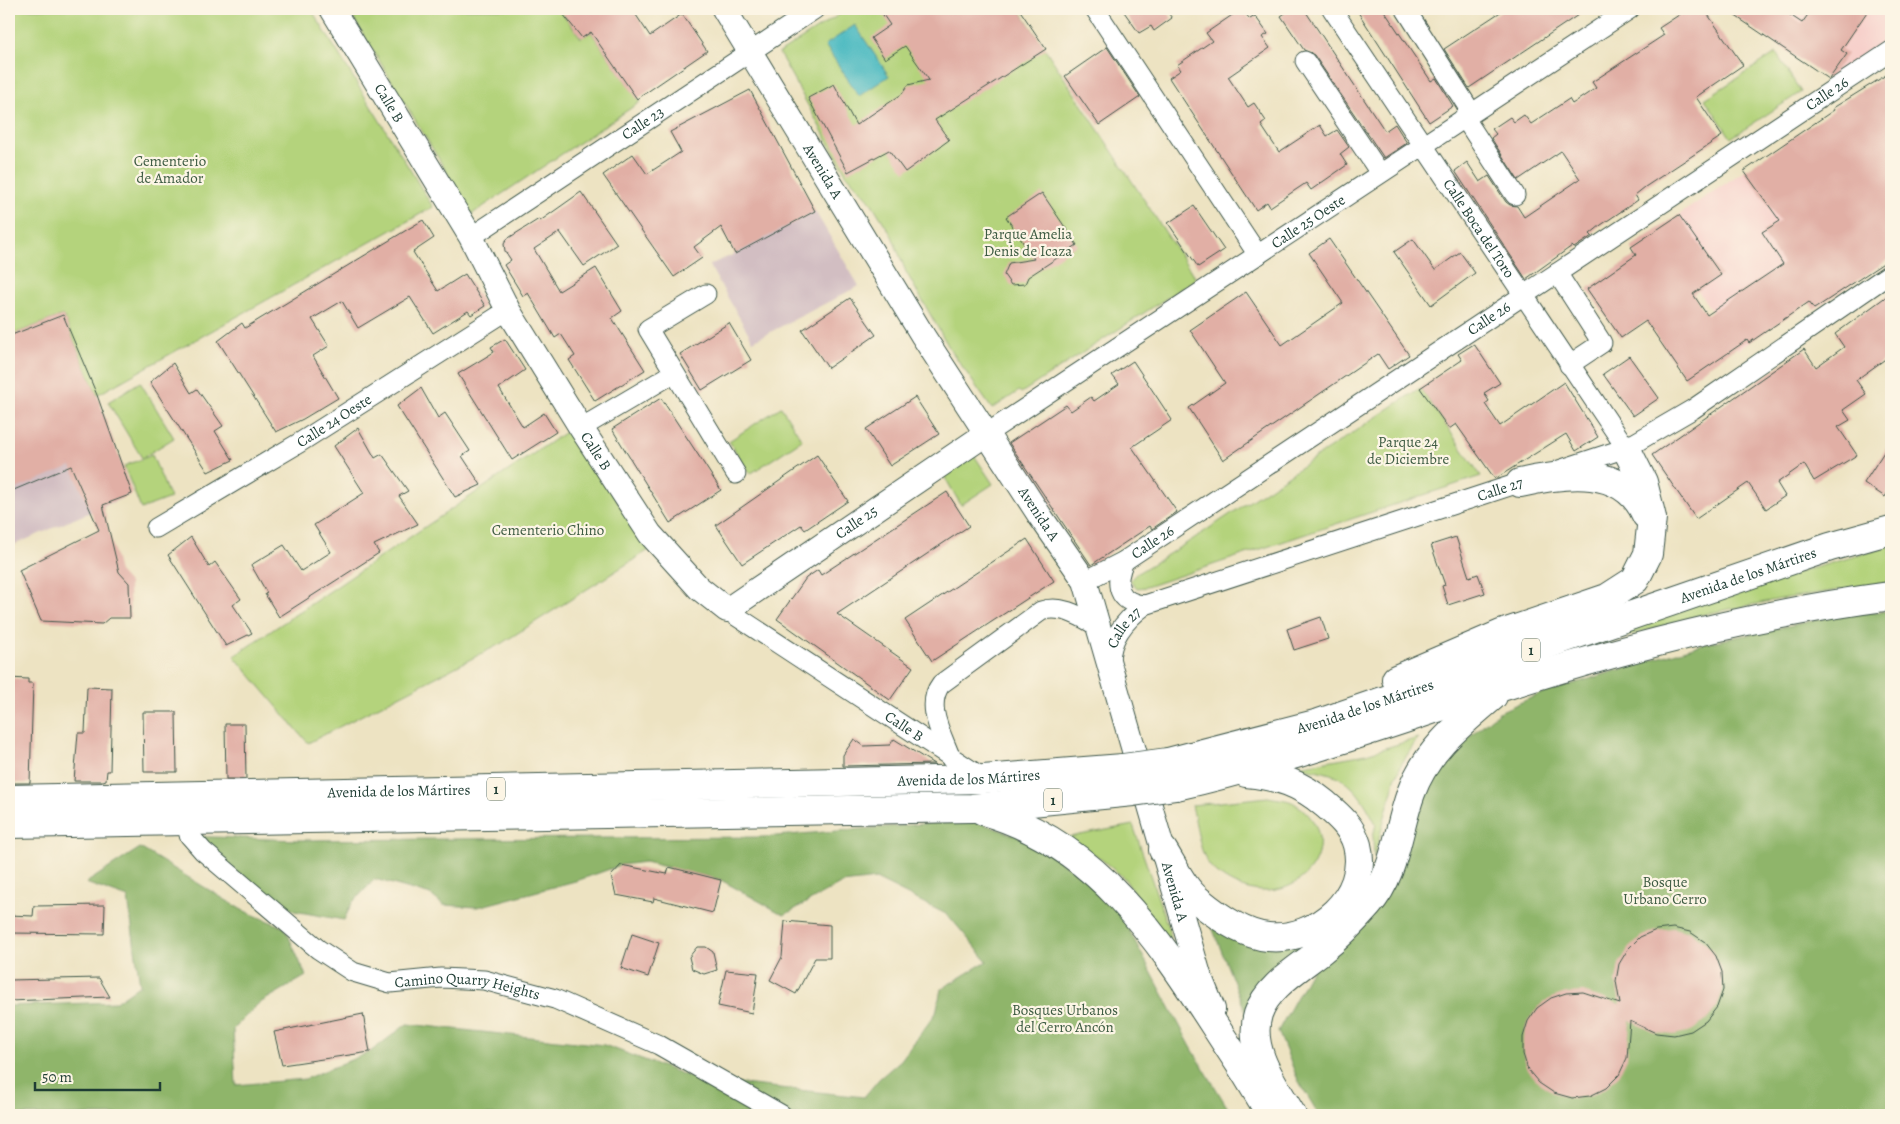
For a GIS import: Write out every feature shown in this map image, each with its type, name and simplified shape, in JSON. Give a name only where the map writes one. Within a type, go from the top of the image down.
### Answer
[{"type":"main road","points":[[1319,723],[1386,683],[1501,634],[1628,587],[1640,573],[1648,554],[1652,518],[1648,496],[1636,465],[1626,448]]},
{"type":"main road","points":[[1520,482],[1575,475],[1597,476],[1615,482],[1636,498],[1645,512],[1651,532]]},
{"type":"main road","name":"Avenida de los Mártires","points":[[1172,774],[1830,547],[1891,530]]},
{"type":"main road","name":"Avenida de los Mártires","points":[[9,824],[972,808],[1128,780],[1172,774],[1235,772],[1332,744],[1506,686],[1637,648],[1753,619],[1891,596]]},
{"type":"main road","points":[[1292,1115],[1265,1067],[1256,1041],[1258,1014],[1270,994],[1323,949],[1367,907],[1390,870],[1411,792],[1431,755],[1452,731],[1506,686]]},
{"type":"main road","points":[[1164,850],[1185,886],[1197,899],[1251,932],[1267,937],[1284,936],[1307,930],[1331,916],[1342,906],[1356,880],[1359,856],[1356,844],[1342,818],[1297,784],[1271,775],[1235,772]]},
{"type":"main road","name":"Avenida de los Mártires","points":[[9,799],[984,779],[1128,780]]},
{"type":"main road","points":[[972,808],[1029,827],[1057,843],[1086,864],[1147,929],[1243,1070],[1271,1115]]},
{"type":"street","name":"Calle B","points":[[332,9],[471,237],[508,310],[581,428],[650,534],[699,588],[727,610],[984,779]]},
{"type":"street","name":"Avenida A","points":[[724,9],[752,51],[923,336],[986,434],[1085,581],[1199,975],[1243,1070]]},
{"type":"street","name":"Calle 23","points":[[471,237],[815,9]]},
{"type":"street","points":[[1095,9],[1258,255]]},
{"type":"street","name":"Calle Boca del Toro","points":[[1332,9],[1626,448]]},
{"type":"street","points":[[1408,9],[1406,10],[1515,195]]},
{"type":"street","name":"Calle 25 Oeste","points":[[986,434],[1258,255],[1422,144],[1630,9]]},
{"type":"street","name":"Calle 26","points":[[1085,581],[1124,561],[1891,52]]},
{"type":"street","points":[[1305,61],[1380,173]]},
{"type":"street","points":[[1557,273],[1602,343],[1570,365]]},
{"type":"street","name":"Calle 27","points":[[1110,670],[1113,643],[1120,628],[1131,615],[1145,605],[1626,448],[1693,409],[1891,273]]},
{"type":"street","points":[[706,294],[648,329],[736,474]]},
{"type":"street","name":"Calle 24 Oeste","points":[[156,528],[300,443],[508,310]]},
{"type":"street","points":[[581,428],[674,373]]},
{"type":"street","name":"Calle 25","points":[[727,610],[986,434]]},
{"type":"street","points":[[1124,561],[1118,582],[1120,592],[1136,604],[1145,605]]},
{"type":"street","points":[[951,759],[935,715],[935,691],[940,684],[1041,612],[1050,608],[1075,613],[1099,627]]},
{"type":"street","name":"Camino Quarry Heights","points":[[188,822],[189,835],[203,851],[318,949],[353,972],[390,983],[441,978],[484,980],[555,999],[659,1045],[782,1115]]},
{"type":"shaded area","points":[[1725,9],[1891,9],[1891,40],[1830,80]]},
{"type":"shaded area","points":[[1830,113],[1891,205],[1891,258],[1814,309],[1809,302],[1738,350],[1698,291],[1672,308],[1631,247]]},
{"type":"shaded area","points":[[815,211],[859,286],[753,341],[709,265],[735,254]]},
{"type":"shaded area","points":[[63,315],[97,395],[132,494],[9,547],[9,336]]},
{"type":"green space","name":"Cementerio de Amador","points":[[9,9],[311,9],[433,207],[97,395],[63,315],[9,336]]},
{"type":"green space","points":[[348,9],[559,9],[581,38],[591,32],[640,102],[472,214]]},
{"type":"green space","name":"Parque Amelia Denis de Icaza","points":[[848,9],[1019,9],[1196,279],[1021,393],[1019,391],[992,409],[950,349],[906,272],[892,236],[869,199],[846,174],[779,53]]},
{"type":"green space","points":[[1776,53],[1801,92],[1731,138],[1705,99]]},
{"type":"green space","points":[[140,382],[174,438],[142,458],[108,402]]},
{"type":"green space","name":"Parque 24 de Diciembre","points":[[1420,388],[1481,476],[1146,587],[1137,588],[1130,580],[1136,574],[1190,541]]},
{"type":"green space","points":[[781,407],[802,440],[750,474],[729,441]]},
{"type":"green space","name":"Cementerio Chino","points":[[570,429],[649,550],[502,643],[308,743],[234,656]]},
{"type":"green space","points":[[970,449],[993,484],[961,505],[940,469]]},
{"type":"green space","points":[[152,455],[170,498],[141,509],[124,466]]},
{"type":"green space","points":[[1891,546],[1891,582],[1781,599],[1695,616],[1369,713],[1740,589]]},
{"type":"green space","name":"Bosque Urbano Cerro","points":[[1891,611],[1891,1115],[1319,1115],[1298,1080],[1278,1031],[1314,966],[1385,897],[1429,777],[1450,752],[1499,712],[1540,694],[1703,644],[1845,614]]},
{"type":"green space","points":[[1418,738],[1402,763],[1395,779],[1374,858],[1373,836],[1376,824],[1353,788],[1335,776],[1293,767],[1366,754]]},
{"type":"green space","points":[[1268,797],[1294,803],[1311,818],[1318,834],[1319,851],[1312,867],[1300,880],[1283,888],[1262,891],[1234,884],[1219,875],[1211,867],[1205,858],[1201,845],[1192,805]]},
{"type":"green space","name":"Bosques Urbanos del Cerro Ancón","points":[[972,820],[1030,841],[1111,896],[1191,1047],[1232,1115],[9,1115],[9,1006],[116,1002],[140,985],[128,898],[86,883],[140,848],[242,910],[285,928],[306,976],[258,1004],[233,1029],[236,1085],[305,1079],[370,1052],[407,1024],[604,1045],[696,1079],[864,1097],[879,1079],[901,1060],[936,1013],[941,989],[987,961],[948,915],[876,879],[842,883],[784,915],[721,880],[645,862],[621,865],[579,880],[478,907],[443,905],[431,895],[375,879],[352,903],[344,920],[294,911],[184,836],[298,840],[764,837]]},
{"type":"green space","points":[[1133,825],[1171,937],[1165,939],[1124,878],[1096,855],[1064,838]]},
{"type":"green space","points":[[1208,917],[1310,941],[1252,1028]]},
{"type":"water","points":[[855,25],[889,76],[859,96],[825,45]]},
{"type":"building","points":[[559,9],[632,9],[650,36],[682,14],[707,51],[637,99],[591,32],[582,38]]},
{"type":"building","points":[[879,9],[1019,9],[1046,49],[935,120],[949,140],[905,172],[889,150],[848,172],[808,98],[834,84],[856,125],[902,94],[908,85],[929,80],[905,46],[885,59],[871,38],[890,25]]},
{"type":"building","points":[[1122,9],[1165,9],[1172,18],[1154,31],[1151,26],[1139,33]]},
{"type":"building","points":[[1241,9],[1250,19],[1255,16],[1268,34],[1262,37],[1270,48],[1228,77],[1248,107],[1254,103],[1266,121],[1261,125],[1279,152],[1320,125],[1327,136],[1337,130],[1349,147],[1340,154],[1347,165],[1311,190],[1306,183],[1270,207],[1267,202],[1256,210],[1169,78],[1181,70],[1177,65],[1212,41],[1206,33]]},
{"type":"building","points":[[1291,9],[1304,9],[1385,131],[1395,124],[1407,143],[1384,158],[1314,55],[1304,50],[1281,16]]},
{"type":"building","points":[[1356,9],[1383,9],[1431,81],[1436,78],[1453,106],[1429,122]]},
{"type":"building","points":[[1505,9],[1587,9],[1469,88],[1444,49]]},
{"type":"building","points":[[1688,9],[1704,9],[1743,65],[1696,97],[1722,136],[1645,187],[1635,195],[1638,200],[1601,225],[1590,234],[1592,236],[1574,248],[1572,246],[1526,279],[1455,171],[1467,162],[1480,182],[1489,176],[1506,202],[1517,206],[1524,217],[1580,179],[1561,151],[1518,180],[1491,138],[1496,134],[1492,129],[1510,117],[1514,122],[1524,115],[1531,124],[1569,99],[1572,104],[1596,88],[1592,82],[1664,35],[1659,28]]},
{"type":"building","points":[[1725,9],[1781,9],[1802,23],[1812,9],[1869,9],[1841,50],[1847,54],[1829,79]]},
{"type":"building","points":[[1107,47],[1140,97],[1099,125],[1065,76]]},
{"type":"building","points":[[1891,72],[1891,258],[1814,309],[1809,302],[1749,343],[1747,340],[1687,381],[1646,321],[1621,338],[1587,289],[1636,255],[1631,247],[1679,215],[1721,275],[1693,294],[1707,315],[1783,264],[1762,232],[1780,221],[1744,171],[1834,110],[1833,108]]},
{"type":"building","points":[[750,90],[815,211],[735,254],[721,227],[694,247],[702,258],[674,277],[603,175],[633,154],[647,174],[681,152],[670,132]]},
{"type":"building","points":[[581,192],[617,244],[584,266],[560,232],[534,249],[559,291],[596,268],[622,311],[612,318],[645,370],[595,401],[569,360],[575,356],[561,334],[555,338],[528,293],[523,296],[504,265],[511,260],[505,251],[504,244],[507,239],[539,219],[540,221]]},
{"type":"building","points":[[1042,193],[1077,245],[1028,277],[1025,284],[1011,285],[1004,275],[1009,263],[1034,259],[1006,217]]},
{"type":"building","points":[[1194,206],[1224,250],[1198,267],[1168,223]]},
{"type":"building","points":[[423,220],[434,238],[413,252],[438,291],[465,274],[485,306],[471,315],[468,311],[433,333],[410,297],[358,328],[342,301],[312,319],[329,346],[313,356],[338,398],[303,419],[276,432],[218,341],[242,323],[245,328]]},
{"type":"building","points":[[1329,239],[1409,355],[1388,369],[1378,354],[1223,460],[1189,408],[1225,383],[1190,330],[1246,292],[1282,345],[1343,303],[1309,253]]},
{"type":"building","points":[[1413,239],[1435,270],[1460,252],[1475,273],[1431,305],[1394,252]]},
{"type":"building","points":[[1891,293],[1891,355],[1856,380],[1866,394],[1843,410],[1850,420],[1838,427],[1857,455],[1814,481],[1804,464],[1777,483],[1785,496],[1766,509],[1748,483],[1696,519],[1652,455],[1804,349],[1816,367],[1844,347],[1835,334]]},
{"type":"building","points":[[850,298],[876,335],[828,368],[802,330]]},
{"type":"building","points":[[63,315],[97,395],[132,494],[103,505],[119,572],[129,583],[130,618],[109,618],[102,624],[41,621],[19,570],[99,530],[71,466],[9,492],[9,336]]},
{"type":"building","points":[[729,323],[751,360],[702,390],[680,354]]},
{"type":"building","points":[[505,339],[525,370],[499,388],[523,427],[544,413],[556,432],[512,460],[458,374],[494,352],[491,347]]},
{"type":"building","points":[[1474,344],[1500,383],[1484,393],[1489,401],[1485,404],[1500,426],[1564,382],[1598,437],[1576,451],[1566,434],[1495,479],[1456,424],[1449,429],[1420,388],[1462,360],[1458,354]]},
{"type":"building","points":[[1629,356],[1659,398],[1633,416],[1603,374]]},
{"type":"building","points":[[1133,361],[1172,420],[1132,447],[1177,512],[1152,529],[1150,526],[1091,565],[1009,443],[1066,405],[1071,411],[1091,397],[1094,401],[1119,384],[1112,375]]},
{"type":"building","points":[[173,363],[191,393],[197,389],[223,426],[215,431],[233,460],[208,472],[150,382]]},
{"type":"building","points":[[421,388],[438,418],[445,413],[470,451],[462,456],[481,485],[455,497],[397,406]]},
{"type":"building","points":[[915,397],[939,434],[890,466],[866,429]]},
{"type":"building","points":[[661,398],[721,490],[670,523],[612,429]]},
{"type":"building","points":[[358,428],[375,458],[382,454],[408,491],[399,496],[418,524],[374,545],[379,553],[279,617],[251,565],[284,545],[301,571],[331,552],[314,525],[364,493],[334,446]]},
{"type":"building","points":[[1891,441],[1891,487],[1885,497],[1864,483]]},
{"type":"building","points":[[817,455],[848,501],[805,530],[801,525],[742,564],[716,525]]},
{"type":"building","points":[[947,492],[969,526],[837,614],[913,667],[890,700],[777,619],[806,578],[818,570],[821,575]]},
{"type":"building","points":[[191,537],[209,567],[215,562],[241,599],[233,605],[252,633],[226,646],[168,555]]},
{"type":"building","points":[[1456,537],[1469,577],[1478,574],[1485,593],[1448,605],[1442,586],[1445,585],[1431,545]]},
{"type":"building","points":[[1027,539],[1054,581],[932,661],[905,620]]},
{"type":"building","points":[[1321,617],[1328,639],[1294,650],[1287,629]]},
{"type":"building","points":[[9,678],[28,679],[28,683],[33,683],[30,783],[9,783]]},
{"type":"building","points":[[87,687],[112,688],[110,771],[107,771],[106,780],[103,781],[74,781],[78,733],[85,733]]},
{"type":"building","points":[[143,712],[176,712],[177,772],[144,772]]},
{"type":"building","points":[[225,724],[245,724],[246,779],[226,779]]},
{"type":"building","points":[[854,739],[864,746],[890,745],[894,739],[934,764],[843,766],[843,755]]},
{"type":"building","points":[[621,865],[667,874],[669,867],[721,880],[713,913],[654,898],[653,902],[616,895],[611,876]]},
{"type":"building","points":[[105,905],[104,934],[9,933],[9,915],[33,916],[34,906]]},
{"type":"building","points":[[785,921],[830,925],[830,958],[815,958],[796,994],[770,980],[782,957]]},
{"type":"building","points":[[1673,928],[1690,932],[1705,942],[1716,956],[1722,972],[1723,990],[1717,1007],[1706,1021],[1691,1031],[1674,1035],[1656,1033],[1630,1021],[1627,1058],[1619,1075],[1606,1088],[1590,1096],[1572,1098],[1554,1093],[1539,1083],[1528,1070],[1523,1054],[1523,1037],[1528,1021],[1537,1008],[1551,998],[1566,993],[1583,992],[1620,1004],[1616,981],[1619,964],[1628,949],[1640,937],[1656,930]]},
{"type":"building","points":[[632,934],[659,943],[648,977],[621,968]]},
{"type":"building","points":[[697,947],[706,947],[713,952],[717,970],[704,974],[692,969],[689,957]]},
{"type":"building","points":[[726,970],[758,973],[752,1013],[718,1006]]},
{"type":"building","points":[[99,978],[110,997],[9,1001],[9,980]]},
{"type":"building","points":[[363,1014],[370,1052],[282,1065],[274,1032]]}]
